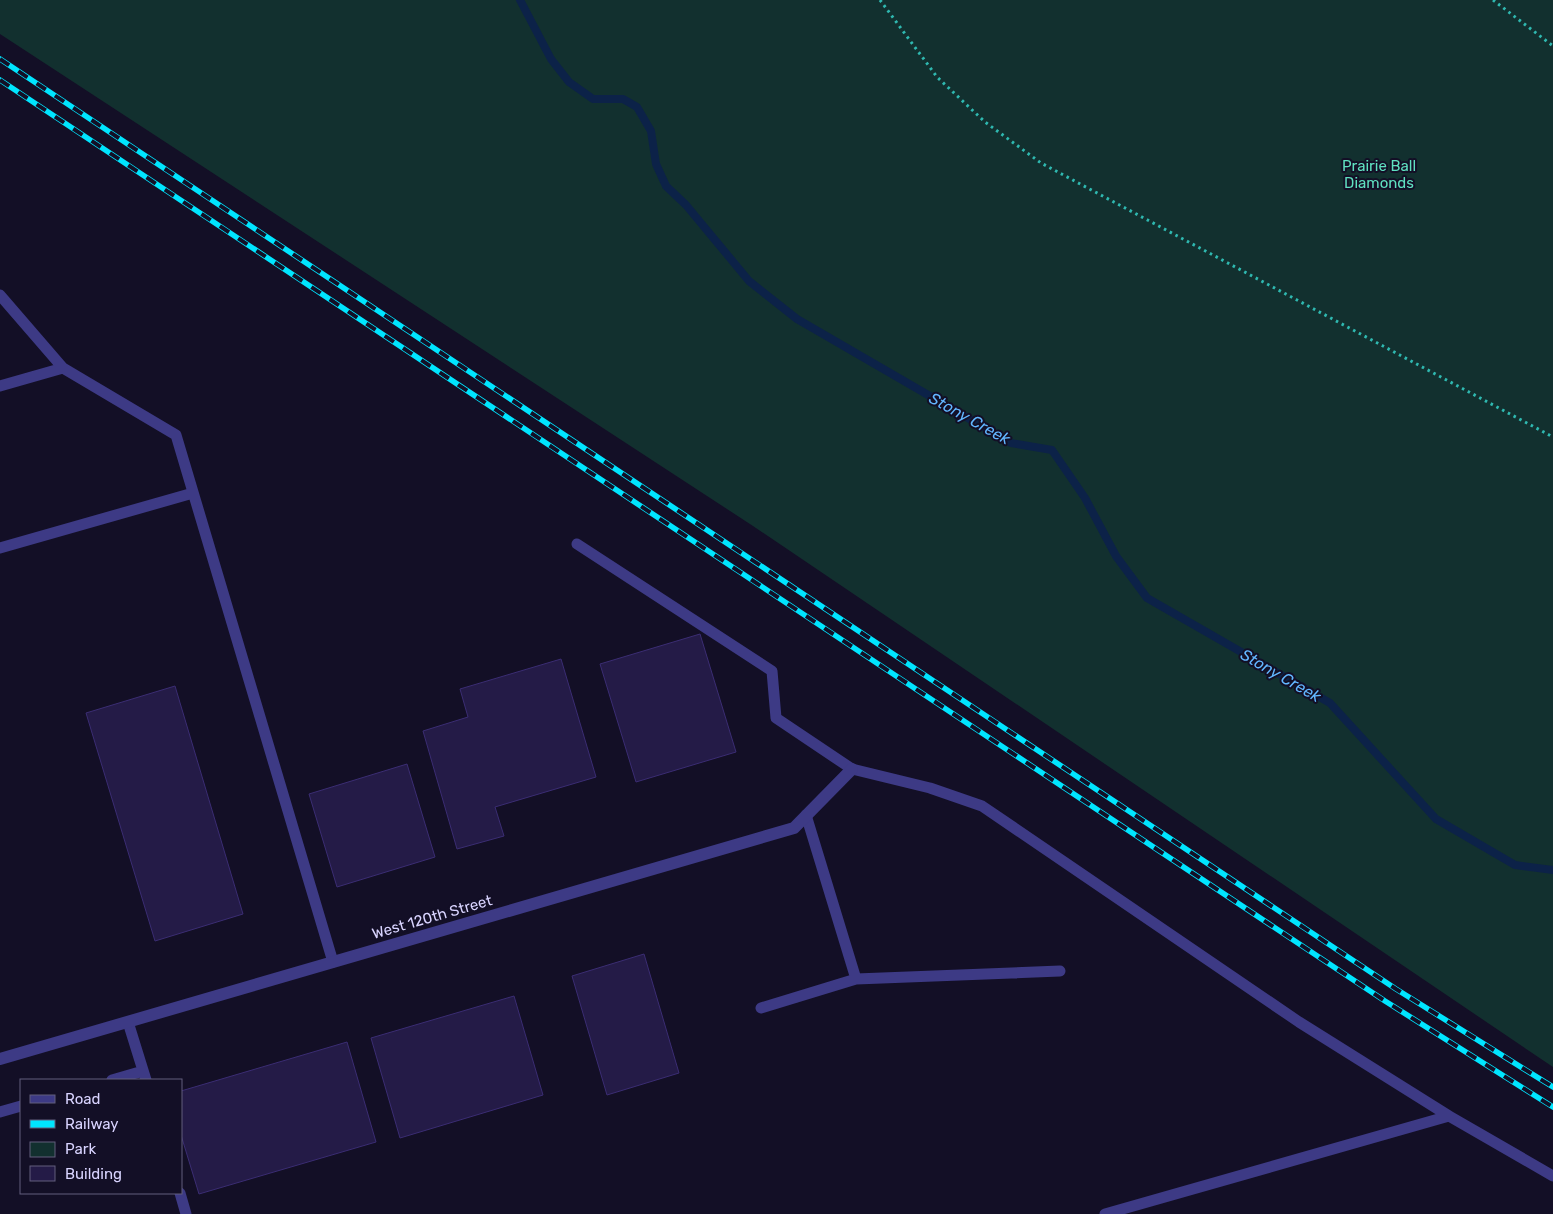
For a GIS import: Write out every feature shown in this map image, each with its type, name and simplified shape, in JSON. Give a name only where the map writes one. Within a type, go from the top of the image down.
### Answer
[{"type":"street","name":"West 120th Street","points":[[0,1059],[794,828],[852,769]]},
{"type":"lane","points":[[0,295],[64,368],[176,435],[333,962]]},
{"type":"lane","points":[[0,386],[64,368]]},
{"type":"lane","points":[[0,548],[193,493]]},
{"type":"lane","points":[[577,544],[772,671],[776,718],[852,769],[930,788],[982,806],[1299,1022],[1449,1116],[1553,1176]]},
{"type":"lane","points":[[806,815],[856,979]]},
{"type":"lane","points":[[761,1008],[856,979],[1060,971]]},
{"type":"lane","points":[[120,1079],[144,1076],[128,1022]]},
{"type":"lane","points":[[0,1112],[20,1106]]},
{"type":"lane","points":[[1105,1214],[1449,1116]]},
{"type":"lane","points":[[180,1194],[186,1214]]},
{"type":"path","points":[[880,0],[937,77],[985,122],[1041,163],[1553,437]]},
{"type":"path","points":[[1493,0],[1553,46]]},
{"type":"green space","name":"Prairie Ball Diamonds","points":[[0,0],[1553,0],[1553,1067],[753,526],[0,34]]},
{"type":"building","points":[[700,634],[736,752],[636,782],[600,664]]},
{"type":"building","points":[[561,659],[596,777],[495,807],[504,836],[457,849],[423,731],[468,717],[460,689]]},
{"type":"building","points":[[175,686],[243,914],[155,941],[86,713]]},
{"type":"building","points":[[407,764],[435,857],[337,887],[309,794]]},
{"type":"building","points":[[644,954],[679,1073],[607,1095],[572,976]]},
{"type":"building","points":[[514,996],[543,1095],[400,1138],[371,1038]]},
{"type":"building","points":[[347,1042],[376,1142],[199,1194],[182,1138],[182,1091]]},
{"type":"waterway","name":"Stony Creek","points":[[520,0],[551,59],[569,82],[593,99],[623,99],[637,107],[651,131],[656,164],[666,186],[686,205],[749,281],[797,319],[1011,443],[1052,450],[1085,498],[1116,556],[1147,598],[1330,703],[1436,819],[1515,865],[1553,870]]},
{"type":"railway","points":[[0,59],[1396,989],[1553,1087]]},
{"type":"railway","points":[[0,80],[1385,1001],[1553,1107]]}]
